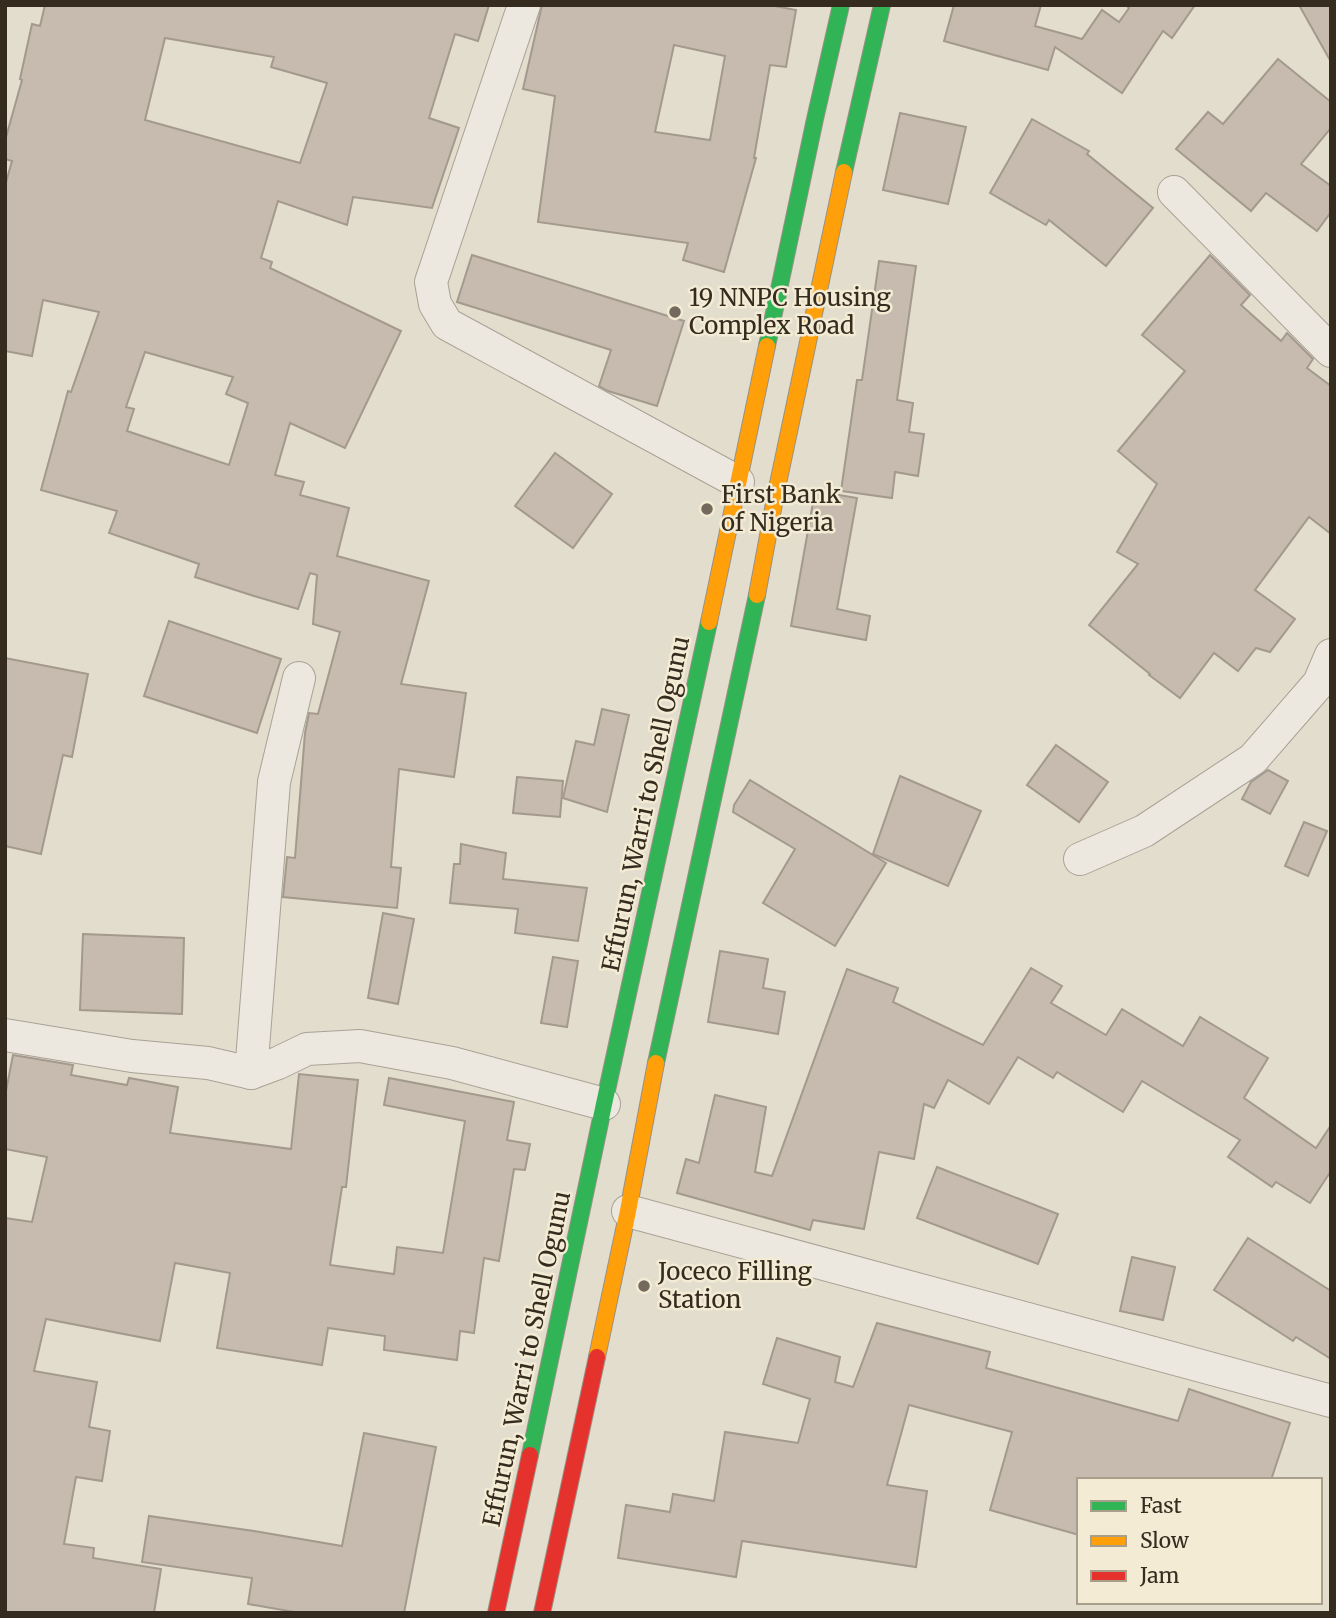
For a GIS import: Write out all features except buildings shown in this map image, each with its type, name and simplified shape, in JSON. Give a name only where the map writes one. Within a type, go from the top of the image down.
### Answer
[{"type":"street","points":[[524,5],[431,282],[435,304],[447,324],[738,482]]},
{"type":"street","points":[[542,1613],[628,1211],[650,1092],[753,615],[779,479],[882,5]]},
{"type":"street","name":"Effurun, Warri to Shell Ogunu","points":[[496,1613],[815,119],[835,6]]},
{"type":"street","points":[[1174,192],[1331,351]]},
{"type":"street","points":[[1080,859],[1144,831],[1253,759],[1319,683],[1331,654]]},
{"type":"street","points":[[251,1073],[274,782],[299,678]]},
{"type":"street","points":[[5,1035],[132,1056],[208,1063],[251,1073],[307,1049],[360,1046],[452,1063],[604,1104]]},
{"type":"street","points":[[628,1211],[1331,1401]]},
{"type":"traffic: fast","points":[[767,346],[841,5]]},
{"type":"traffic: fast","points":[[844,172],[882,5]]},
{"type":"traffic: fast","points":[[656,1063],[757,595]]},
{"type":"traffic: fast","points":[[530,1455],[709,622]]},
{"type":"traffic: slow","points":[[757,595],[844,172]]},
{"type":"traffic: slow","points":[[709,622],[767,346]]},
{"type":"traffic: slow","points":[[597,1357],[656,1063]]},
{"type":"traffic: jam","points":[[542,1613],[597,1357]]},
{"type":"traffic: jam","points":[[496,1613],[530,1455]]},
{"type":"place","name":"19 NNPC Housing Complex Road","points":[[675,312]]},
{"type":"place","name":"First Bank of Nigeria","points":[[707,509]]},
{"type":"place","name":"Joceco Filling Station","points":[[644,1286]]}]
